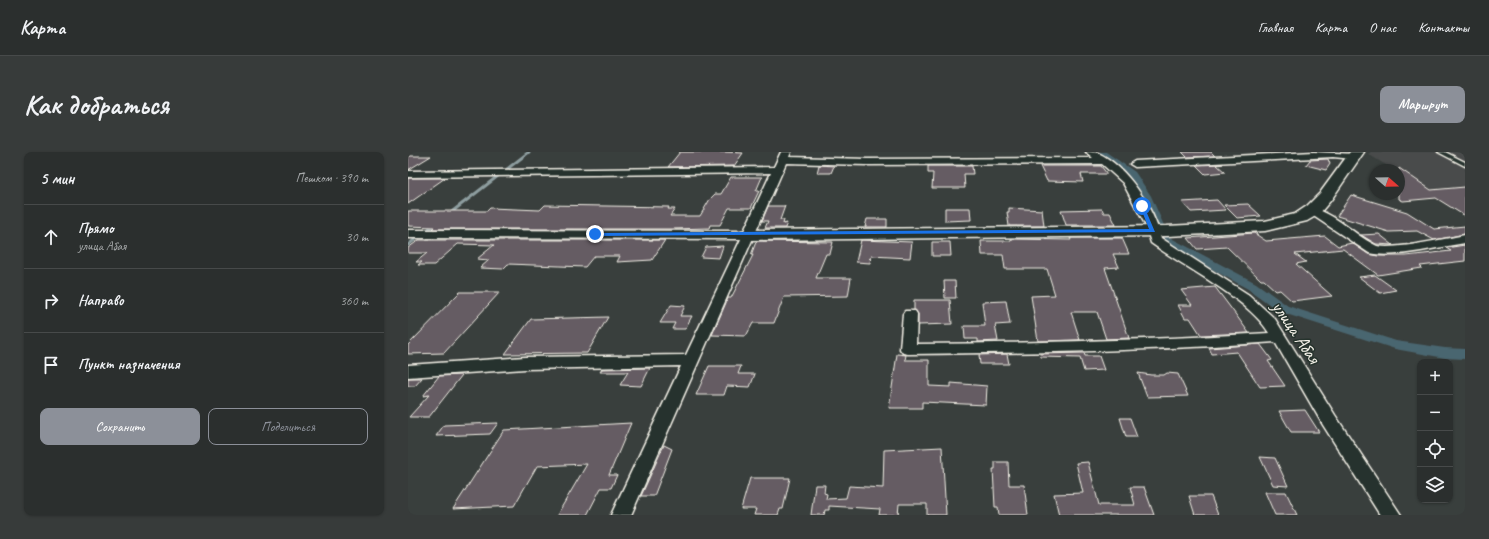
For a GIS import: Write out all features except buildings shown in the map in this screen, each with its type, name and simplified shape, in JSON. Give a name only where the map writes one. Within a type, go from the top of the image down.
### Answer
[{"type":"main road","points":[[748,235],[1159,231],[1281,223],[1302,217],[1312,211],[1330,192],[1355,154]]},
{"type":"street","name":"улица Абая","points":[[1091,152],[1114,168],[1128,182],[1159,231],[1155,240],[1238,294],[1256,308],[1270,322],[1330,420],[1391,515]]},
{"type":"street","points":[[1135,164],[1355,154]]},
{"type":"street","points":[[408,174],[506,172],[782,161],[1103,161]]},
{"type":"street","points":[[621,515],[782,161]]},
{"type":"street","points":[[1312,211],[1327,218],[1369,247],[1379,251],[1390,251],[1465,239]]},
{"type":"street","points":[[418,234],[748,235]]},
{"type":"street","points":[[910,314],[908,349],[1066,348],[1175,344],[1279,337]]},
{"type":"street","points":[[408,372],[525,363],[691,360]]},
{"type":"lane","points":[[1441,152],[1465,164]]},
{"type":"shaded area","points":[[1371,152],[1465,152],[1465,213],[1405,174],[1405,164],[1384,164],[1368,154]]},
{"type":"waterway","points":[[449,214],[529,152]]},
{"type":"waterway","points":[[1100,152],[1132,174],[1146,196],[1165,239],[1252,286],[1284,309],[1395,345],[1445,353],[1465,354]]},
{"type":"waterway","points":[[408,245],[435,224]]},
{"type":"route","points":[[595,234],[748,235],[1153,231],[1142,206]]}]
